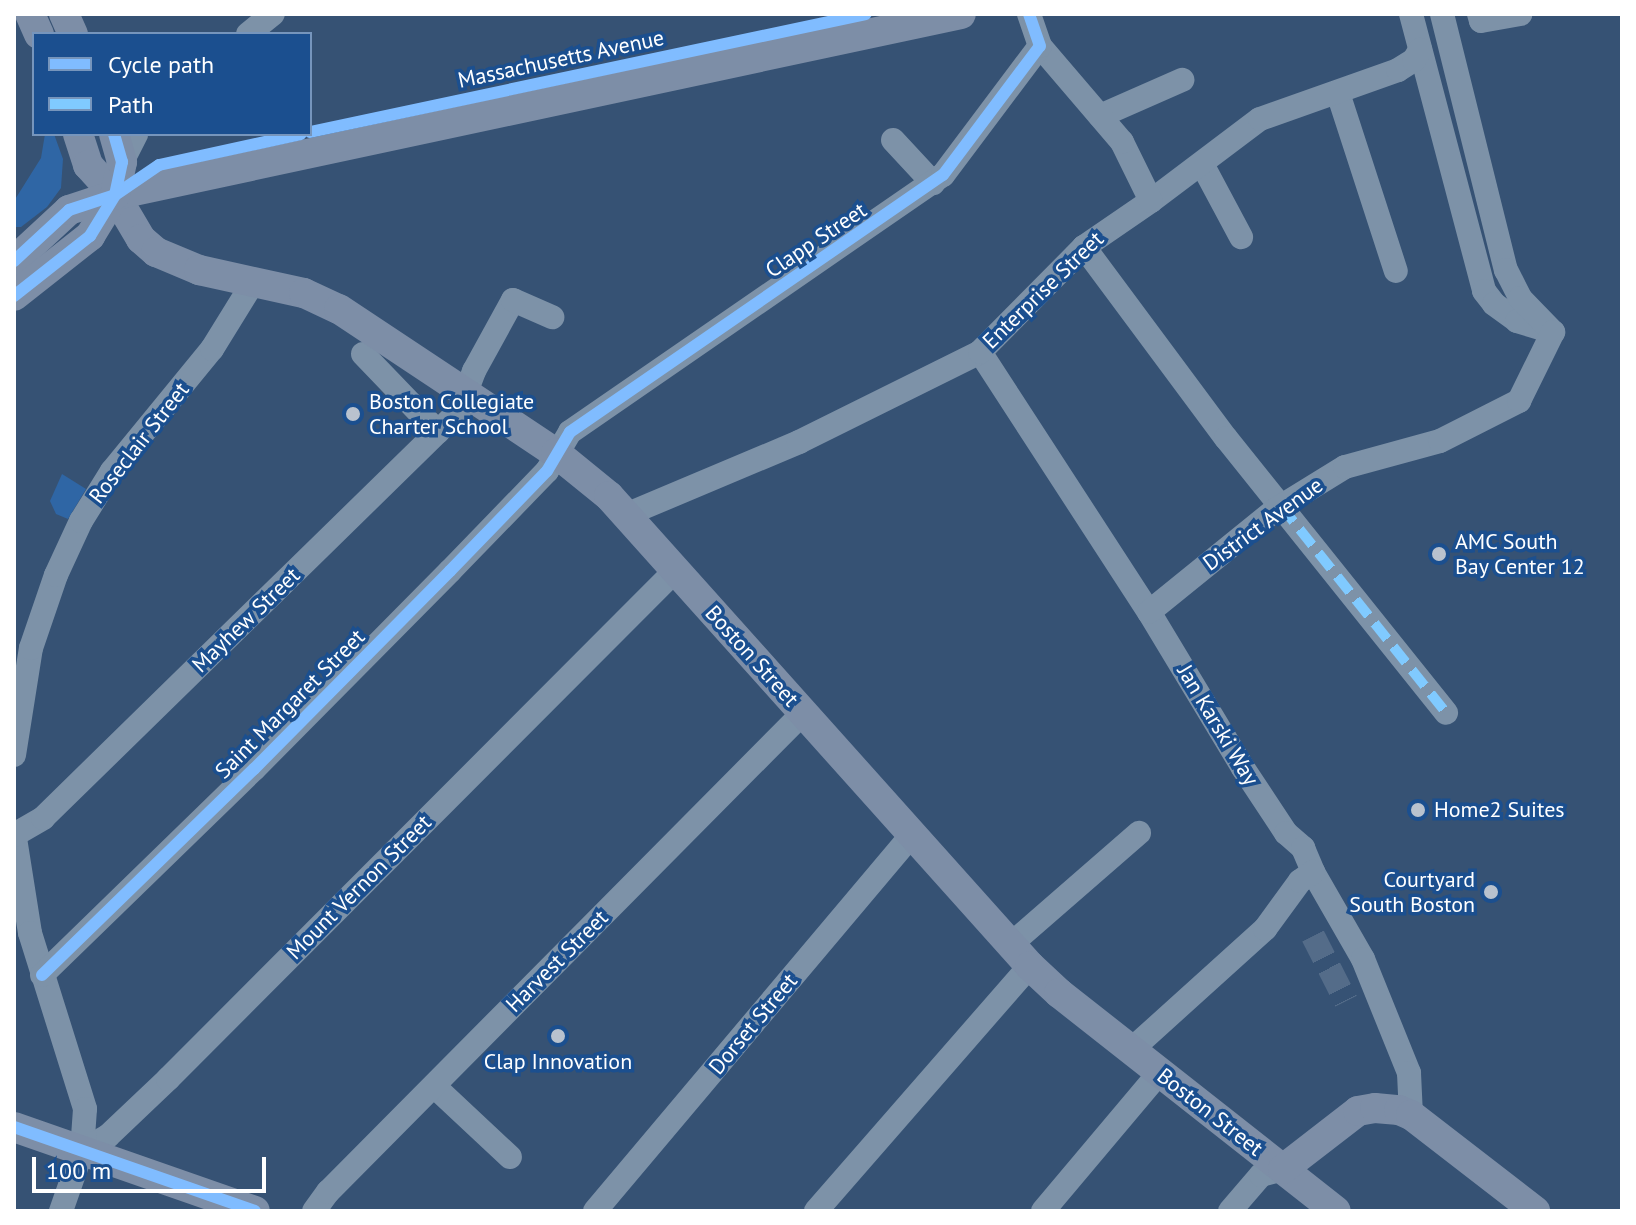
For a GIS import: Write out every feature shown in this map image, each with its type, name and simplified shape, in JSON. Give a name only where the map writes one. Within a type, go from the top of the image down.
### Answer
[{"type":"main road","name":"Massachusetts Avenue","points":[[20,249],[69,210],[115,195],[961,14]]},
{"type":"main road","name":"Boston Street","points":[[79,136],[88,165],[115,195],[133,228],[156,252],[187,266],[304,293],[339,309],[556,453],[628,514],[911,836],[1020,955],[1131,1050],[1336,1211]]},
{"type":"main road","points":[[14,296],[90,236],[115,195],[118,148]]},
{"type":"main road","points":[[1283,1169],[1365,1108],[1386,1108],[1411,1115],[1535,1211]]},
{"type":"main road","points":[[14,1127],[255,1211]]},
{"type":"street","points":[[250,32],[273,14]]},
{"type":"street","points":[[1029,14],[1040,46],[1122,142],[1151,201]]},
{"type":"street","points":[[1411,14],[1484,291],[1494,304],[1517,321],[1553,332]]},
{"type":"street","points":[[1442,14],[1506,270],[1520,298],[1553,332]]},
{"type":"street","points":[[1479,14],[1481,21],[1520,14]]},
{"type":"street","name":"Clapp Street","points":[[556,453],[570,432],[590,415],[933,183],[964,149],[1040,46]]},
{"type":"street","name":"Enterprise Street","points":[[628,514],[799,442],[980,352],[1084,247],[1260,119],[1407,66],[1420,50]]},
{"type":"street","points":[[1100,116],[1182,80]]},
{"type":"street","points":[[1338,93],[1396,271]]},
{"type":"street","points":[[893,140],[933,183]]},
{"type":"street","points":[[1202,164],[1241,237]]},
{"type":"street","points":[[1084,247],[1162,355],[1446,713]]},
{"type":"street","name":"Roseclair Street","points":[[14,755],[16,710],[36,634],[56,575],[81,521],[112,471],[212,349],[254,281]]},
{"type":"street","name":"Mayhew Street","points":[[14,834],[43,818],[459,411],[468,394],[474,371],[513,300],[552,317]]},
{"type":"street","name":"District Avenue","points":[[1149,612],[1281,506],[1351,463],[1440,441],[1519,401],[1553,332]]},
{"type":"street","name":"Jan Karski Way","points":[[980,352],[1149,612],[1243,768],[1286,833],[1303,848],[1313,872],[1363,959],[1409,1073],[1411,1115]]},
{"type":"street","points":[[363,354],[438,432]]},
{"type":"street","name":"Saint Margaret Street","points":[[42,975],[439,582],[547,471],[556,453]]},
{"type":"street","name":"Mount Vernon Street","points":[[82,1151],[108,1136],[168,1079],[676,570]]},
{"type":"street","name":"Harvest Street","points":[[314,1211],[328,1192],[803,713]]},
{"type":"street","points":[[816,1211],[1020,955],[1139,833]]},
{"type":"street","points":[[14,834],[24,905],[42,975],[58,1033],[83,1097],[82,1151],[61,1211]]},
{"type":"street","name":"Dorset Street","points":[[595,1211],[911,836]]},
{"type":"street","points":[[1131,1050],[1265,929],[1300,881],[1313,872]]},
{"type":"street","points":[[1043,1211],[1160,1072]]},
{"type":"street","points":[[434,1086],[510,1157]]},
{"type":"street","points":[[1230,1211],[1261,1175],[1283,1169]]},
{"type":"shaded area","points":[[45,136],[55,136],[63,159],[61,188],[47,207],[21,227],[14,227],[14,201],[41,158]]},
{"type":"shaded area","points":[[62,474],[86,489],[68,519],[56,514],[50,501]]},
{"type":"tunnel","points":[[1313,936],[1346,1001]]},
{"type":"marked path","points":[[1281,506],[1446,713]]},
{"type":"cycle path","points":[[312,132],[866,14]]},
{"type":"cycle path","points":[[42,975],[254,769],[450,571],[547,471],[570,432],[943,175],[1040,46],[1029,14]]},
{"type":"cycle path","points":[[14,296],[90,236],[115,195],[122,162],[115,136]]},
{"type":"cycle path","points":[[14,261],[69,210],[115,195],[159,165],[292,136]]},
{"type":"cycle path","points":[[14,1127],[255,1211]]},
{"type":"place","name":"Boston Collegiate Charter School","points":[[353,414]]},
{"type":"place","name":"AMC South Bay Center 12","points":[[1439,554]]},
{"type":"place","name":"Home2 Suites","points":[[1418,810]]},
{"type":"place","name":"Courtyard South Boston","points":[[1491,892]]},
{"type":"place","name":"Clap Innovation","points":[[558,1036]]}]
